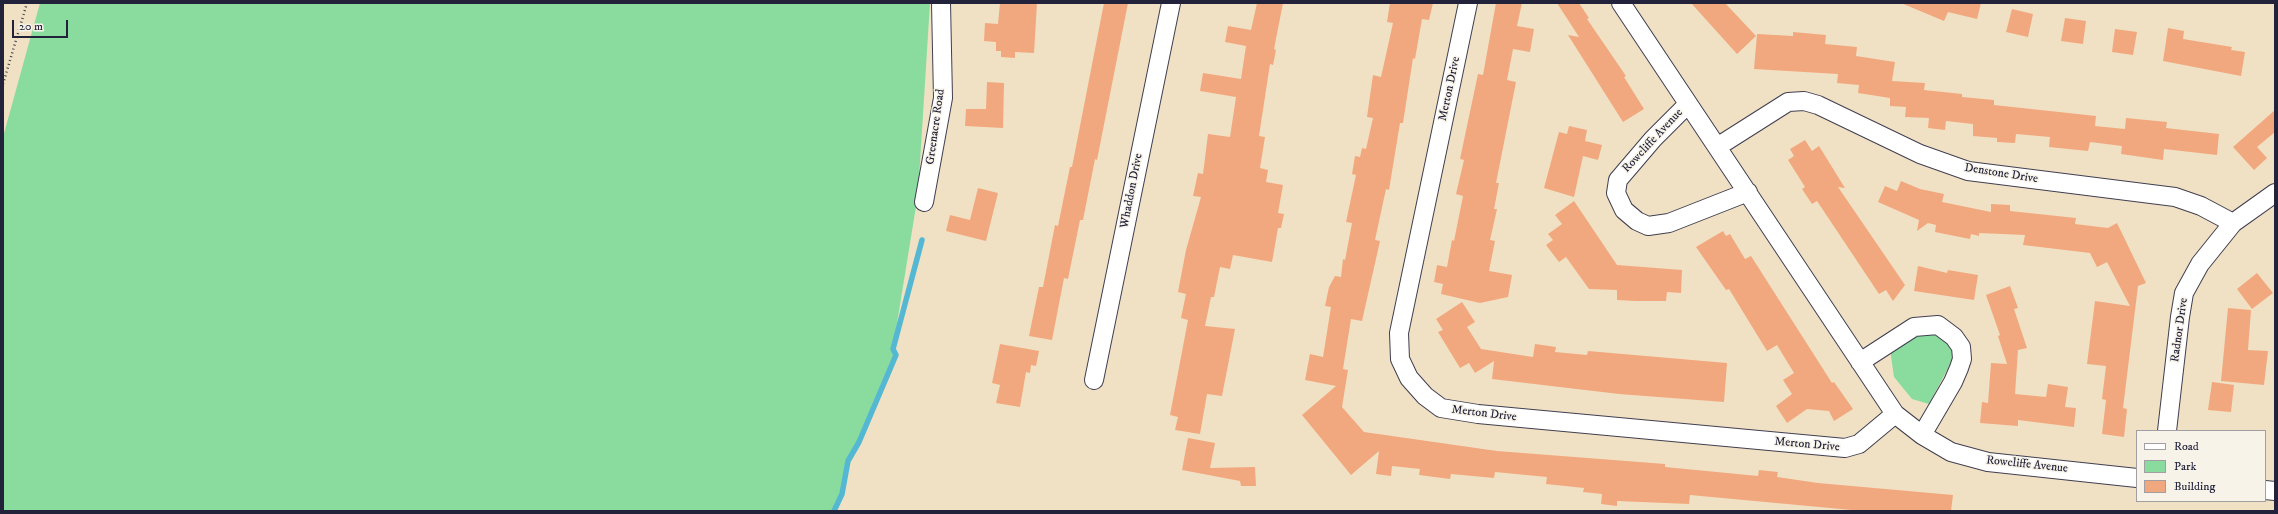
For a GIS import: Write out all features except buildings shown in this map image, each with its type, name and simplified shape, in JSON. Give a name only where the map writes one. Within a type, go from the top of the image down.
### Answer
[{"type":"street","name":"Greenacre Road","points":[[924,202],[943,98],[940,3]]},
{"type":"street","name":"Whaddon Drive","points":[[1094,380],[1171,3]]},
{"type":"street","name":"Merton Drive","points":[[1468,3],[1399,333],[1400,359],[1409,378],[1425,396],[1441,408],[1478,414],[1845,448],[1859,444],[1895,414]]},
{"type":"street","name":"Rowcliffe Avenue","points":[[1621,3],[1895,414],[1922,435],[1950,452],[1988,462],[2136,478]]},
{"type":"street","name":"Denstone Drive","points":[[1717,147],[1788,102],[1804,102],[1818,105],[1920,154],[1968,171],[2175,197],[2201,206],[2233,223]]},
{"type":"street","name":"Rowcliffe Avenue","points":[[1688,104],[1653,139],[1618,180],[1616,193],[1624,210],[1637,221],[1648,226],[1669,223],[1748,192]]},
{"type":"street","name":"Radnor Drive","points":[[2167,430],[2184,293],[2200,264],[2233,223],[2275,193]]},
{"type":"street","points":[[1860,362],[1914,327],[1938,326],[1954,337],[1961,347],[1962,359],[1953,382],[1922,435]]},
{"type":"path","points":[[3,84],[27,3]]},
{"type":"green space","points":[[40,3],[930,3],[918,194],[893,348],[896,355],[859,442],[848,461],[842,494],[834,511],[3,511],[3,137]]},
{"type":"green space","points":[[1939,331],[1953,348],[1954,357],[1929,404],[1912,399],[1894,377],[1890,349],[1913,336]]},
{"type":"waterway","points":[[834,511],[842,494],[848,461],[859,442],[896,355],[893,349],[922,240]]}]
